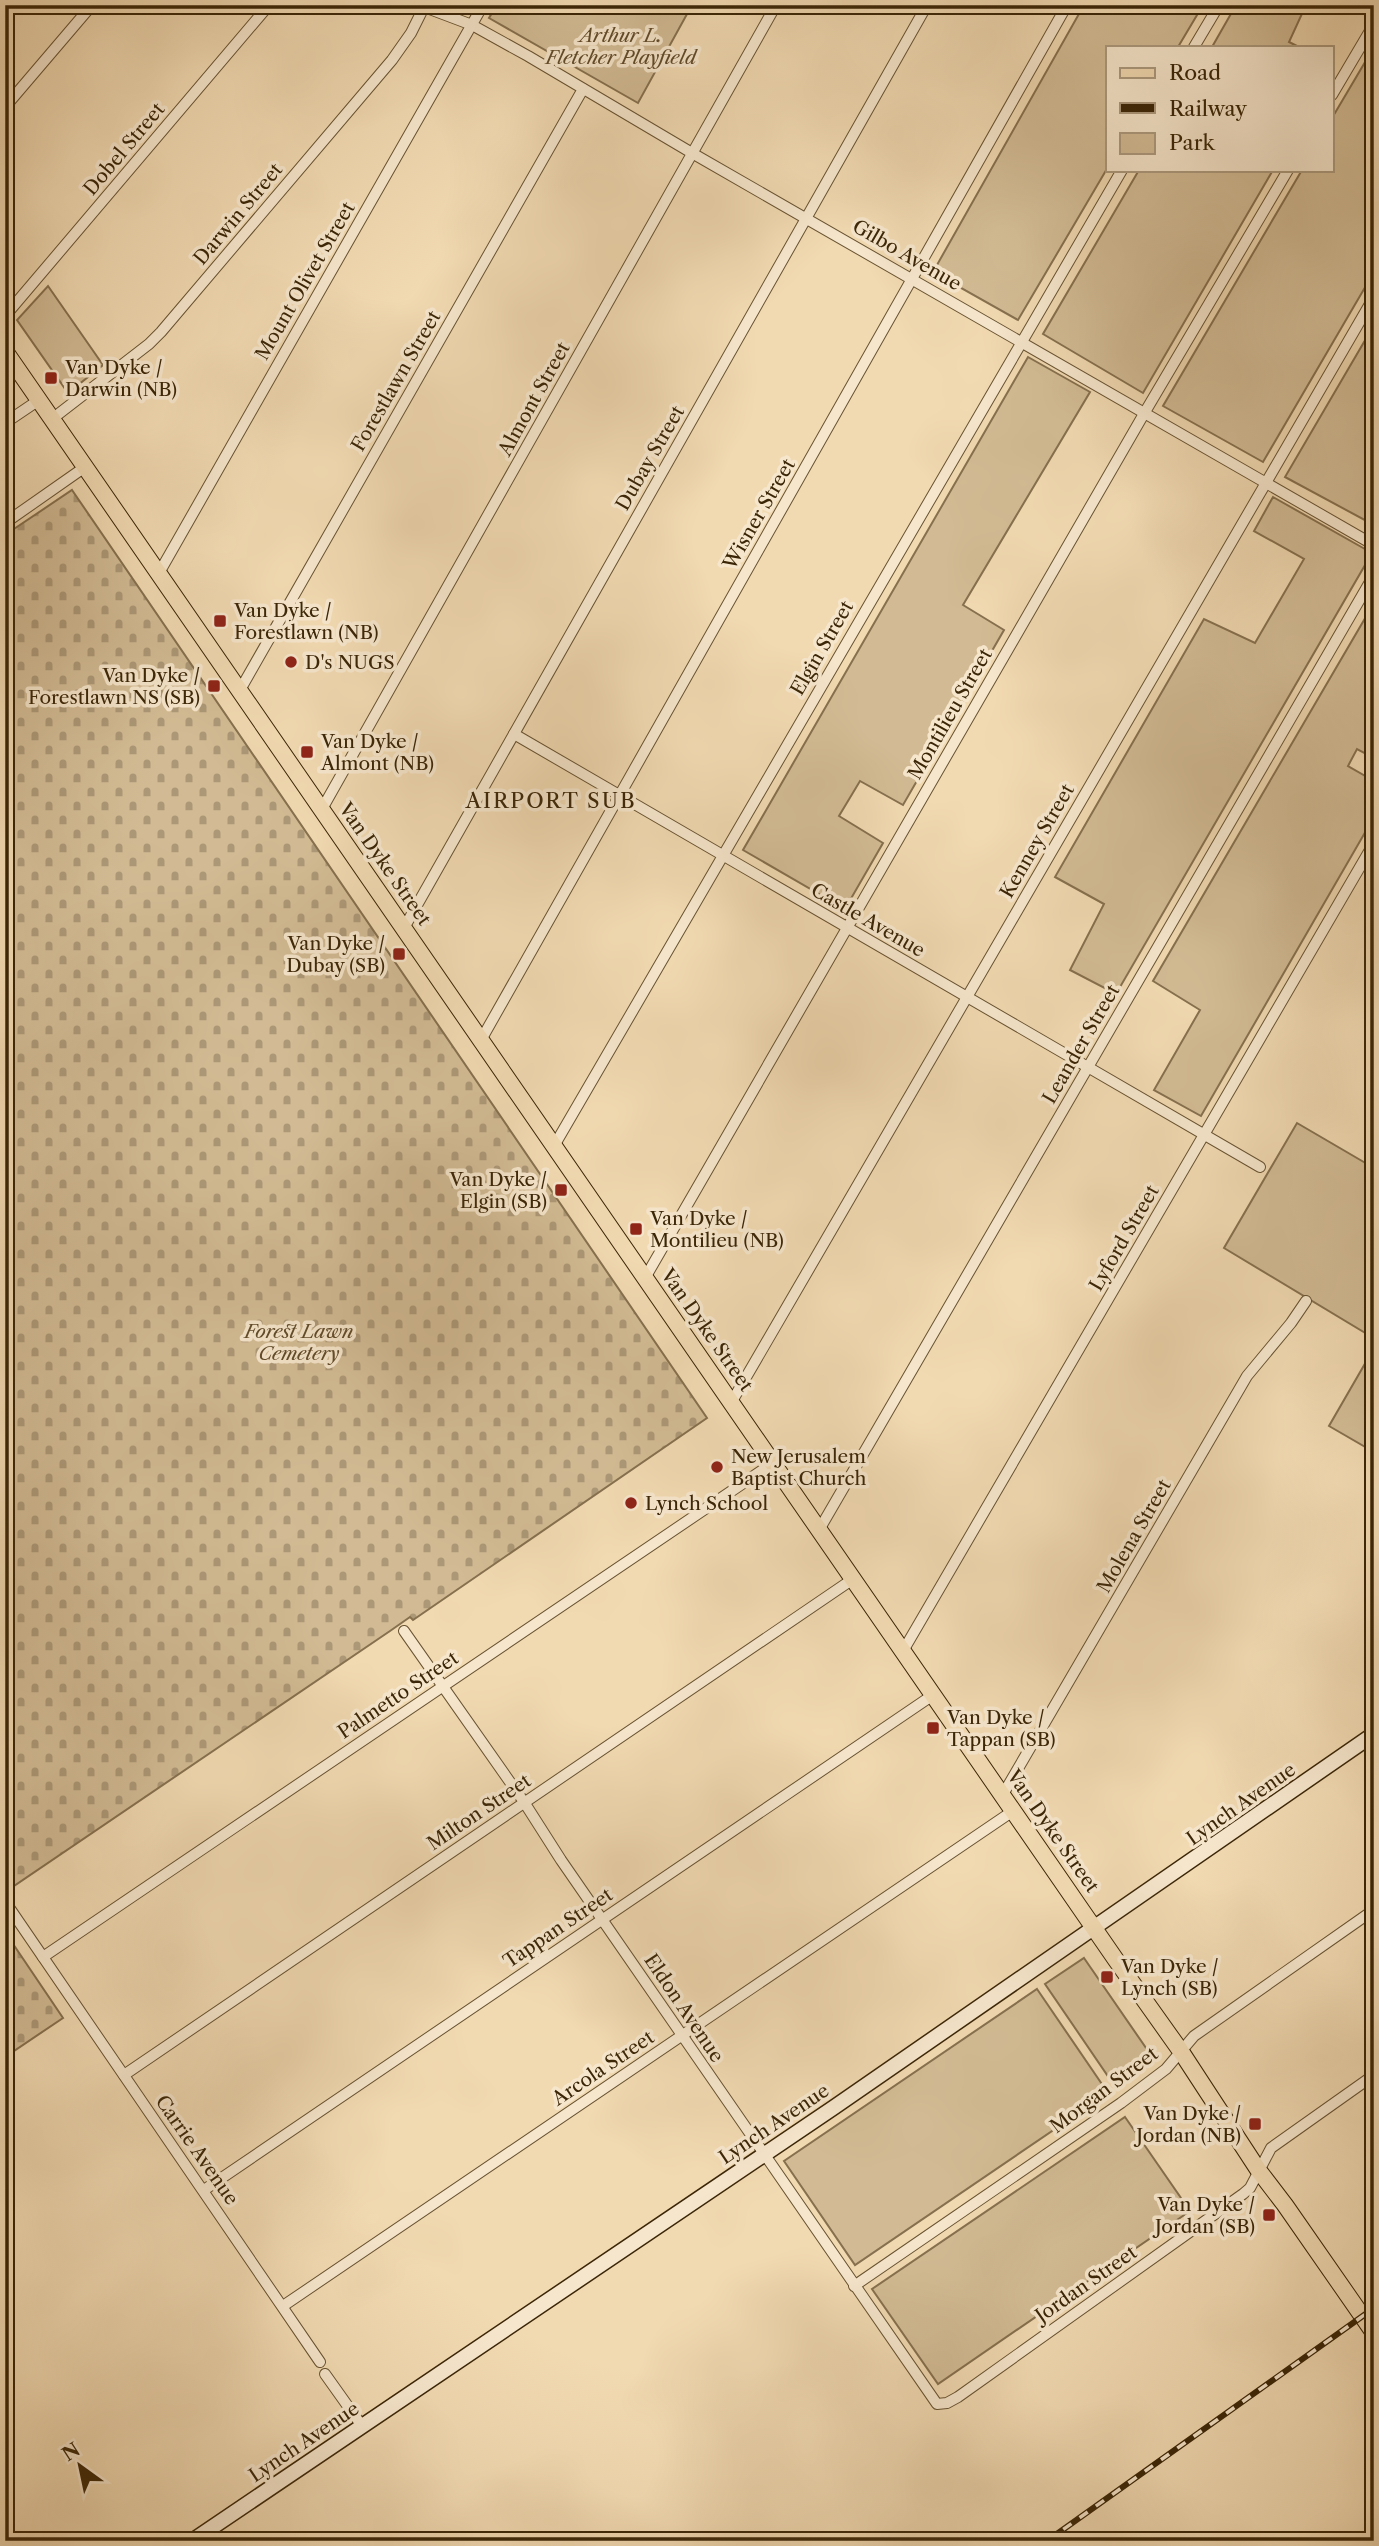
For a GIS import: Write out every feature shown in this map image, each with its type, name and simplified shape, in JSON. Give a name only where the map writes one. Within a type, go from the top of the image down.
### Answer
[{"type":"main road","name":"Van Dyke Street","points":[[5,351],[1180,2050],[1259,2171],[1374,2333]]},
{"type":"street","points":[[5,107],[92,5]]},
{"type":"street","name":"Dobel Street","points":[[5,316],[269,5]]},
{"type":"street","name":"Mount Olivet Street","points":[[159,573],[483,5]]},
{"type":"street","name":"Almont Street","points":[[322,809],[776,5]]},
{"type":"street","name":"Dubay Street","points":[[404,928],[927,5]]},
{"type":"street","name":"Wisner Street","points":[[481,1040],[1067,5]]},
{"type":"street","points":[[1195,46],[1219,5]]},
{"type":"street","name":"Gilbo Avenue","points":[[421,6],[472,24],[1374,545]]},
{"type":"street","name":"Darwin Street","points":[[52,419],[149,345],[162,332],[391,61],[411,33],[421,6]]},
{"type":"street","points":[[1334,92],[1374,24]]},
{"type":"street","name":"Forestlawn Street","points":[[240,690],[583,89]]},
{"type":"street","name":"Elgin Street","points":[[554,1146],[1121,172]]},
{"type":"street","name":"Montilieu Street","points":[[645,1278],[1145,412],[1287,172]]},
{"type":"street","name":"Kenney Street","points":[[731,1402],[1374,297]]},
{"type":"street","points":[[5,423],[39,400]]},
{"type":"street","points":[[5,523],[85,467]]},
{"type":"street","name":"Leander Street","points":[[819,1530],[1374,575]]},
{"type":"street","name":"Castle Avenue","points":[[514,734],[1260,1167]]},
{"type":"street","name":"Lyford Street","points":[[903,1651],[1374,843]]},
{"type":"street","name":"Molena Street","points":[[1002,1796],[1247,1376],[1306,1301]]},
{"type":"street","name":"Palmetto Street","points":[[43,1957],[773,1463]]},
{"type":"street","name":"Milton Street","points":[[124,2075],[853,1579]]},
{"type":"street","name":"Eldon Avenue","points":[[404,1631],[937,2404]]},
{"type":"street","name":"Tappan Street","points":[[204,2190],[933,1695]]},
{"type":"street","name":"Lynch Avenue","points":[[192,2541],[1095,1929],[1374,1734]]},
{"type":"street","name":"Arcola Street","points":[[283,2306],[1013,1811]]},
{"type":"street","name":"Carrie Avenue","points":[[6,1903],[320,2362]]},
{"type":"street","name":"Morgan Street","points":[[854,2286],[1121,2104],[1166,2069],[1194,2036],[1368,1914]]},
{"type":"street","name":"Jordan Street","points":[[937,2404],[947,2403],[958,2397],[1250,2188],[1271,2148],[1374,2075]]},
{"type":"street","points":[[325,2374],[362,2426]]},
{"type":"green space","name":"Arthur L. Fletcher Playfield","points":[[497,5],[692,5],[638,103],[489,18]]},
{"type":"green space","points":[[1084,5],[1203,5],[1179,46],[1106,46],[1106,170],[1018,320],[933,272]]},
{"type":"green space","points":[[1236,5],[1306,5],[1289,42],[1297,46],[1213,46]]},
{"type":"green space","points":[[1374,47],[1374,272],[1263,462],[1163,406],[1301,172],[1334,172],[1334,115]]},
{"type":"green space","points":[[1138,172],[1272,172],[1143,393],[1043,334]]},
{"type":"green space","points":[[48,286],[103,365],[68,393],[17,320]]},
{"type":"green space","points":[[1374,325],[1374,525],[1285,477]]},
{"type":"green space","points":[[1028,357],[1090,392],[963,605],[1004,630],[903,805],[860,781],[839,816],[883,843],[845,909],[743,850]]},
{"type":"green space","name":"Forest Lawn Cemetery","points":[[72,490],[707,1418],[413,1620],[410,1617],[5,1892],[5,535]]},
{"type":"green space","points":[[1273,497],[1372,553],[1116,994],[1070,970],[1104,904],[1055,877],[1204,619],[1255,643],[1304,559],[1254,531]]},
{"type":"green space","points":[[1374,603],[1374,758],[1357,749],[1348,766],[1374,781],[1374,817],[1201,1116],[1154,1090],[1200,1010],[1153,981]]},
{"type":"green space","points":[[1297,1123],[1374,1168],[1372,1337],[1224,1248]]},
{"type":"green space","points":[[1374,1348],[1374,1452],[1329,1426]]},
{"type":"green space","points":[[5,1932],[63,2018],[5,2057]]},
{"type":"green space","points":[[1084,1958],[1155,2061],[1116,2088],[1045,1984]]},
{"type":"green space","points":[[1037,1989],[1108,2093],[855,2265],[784,2161]]},
{"type":"green space","points":[[1125,2117],[1190,2211],[938,2384],[872,2289]]},
{"type":"railway","points":[[1047,2541],[1374,2308]]},
{"type":"place","name":"Van Dyke / Darwin (NB)","points":[[51,378]]},
{"type":"place","name":"Van Dyke / Forestlawn (NB)","points":[[220,621]]},
{"type":"place","name":"D's NUGS","points":[[291,662]]},
{"type":"place","name":"Van Dyke / Forestlawn NS (SB)","points":[[214,686]]},
{"type":"place","name":"Van Dyke / Almont (NB)","points":[[307,752]]},
{"type":"place","name":"Van Dyke / Dubay (SB)","points":[[399,954]]},
{"type":"place","name":"Van Dyke / Elgin (SB)","points":[[561,1190]]},
{"type":"place","name":"Van Dyke / Montilieu (NB)","points":[[636,1229]]},
{"type":"place","name":"New Jerusalem Baptist Church","points":[[717,1467]]},
{"type":"place","name":"Lynch School","points":[[631,1503]]},
{"type":"place","name":"Van Dyke / Tappan (SB)","points":[[933,1728]]},
{"type":"place","name":"Van Dyke / Lynch (SB)","points":[[1107,1977]]},
{"type":"place","name":"Van Dyke / Jordan (NB)","points":[[1255,2124]]},
{"type":"place","name":"Van Dyke / Jordan (SB)","points":[[1269,2215]]},
{"type":"district","name":"AIRPORT SUB","points":[[551,800]]}]
